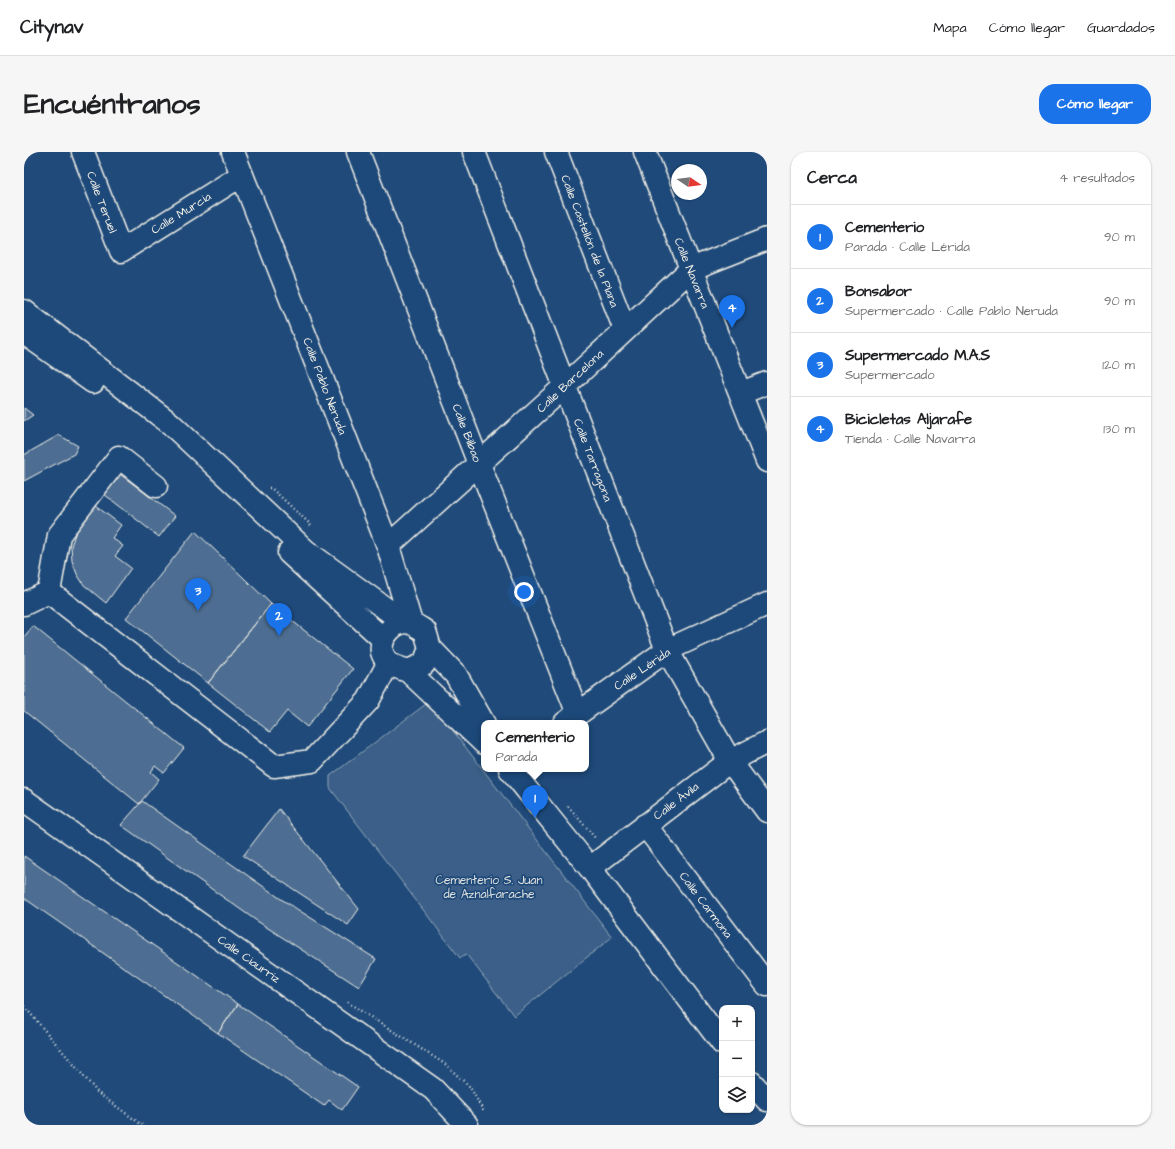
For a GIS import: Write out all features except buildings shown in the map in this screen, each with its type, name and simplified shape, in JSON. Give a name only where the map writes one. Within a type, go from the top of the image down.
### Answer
[{"type":"street","name":"Calle Teruel","points":[[83,152],[120,251]]},
{"type":"street","name":"Calle Pablo Neruda","points":[[233,152],[388,546],[408,623]]},
{"type":"street","name":"Calle Bilbao","points":[[358,152],[479,464],[571,718]]},
{"type":"street","name":"Calle Tarragona","points":[[474,152],[667,650],[730,761],[767,811]]},
{"type":"street","name":"Calle Castellón de la Plana","points":[[556,152],[625,330]]},
{"type":"street","name":"Calle Navarra","points":[[645,152],[690,269],[767,460]]},
{"type":"street","name":"Calle Murcia","points":[[120,251],[242,175]]},
{"type":"street","name":"Calle Barcelona","points":[[388,546],[565,386],[690,269],[767,239]]},
{"type":"street","points":[[24,311],[171,424],[306,551],[408,623],[425,631],[430,648],[456,675],[482,720]]},
{"type":"street","points":[[24,333],[166,435],[303,566],[383,639]]},
{"type":"street","points":[[741,393],[767,383]]},
{"type":"street","points":[[49,592],[59,535],[118,457],[156,486]]},
{"type":"street","points":[[49,592],[274,766],[312,761],[368,701],[388,664]]},
{"type":"street","points":[[24,604],[49,592]]},
{"type":"street","name":"Calle Lérida","points":[[571,718],[667,650],[767,604]]},
{"type":"street","points":[[408,623],[391,627],[383,639],[382,652],[388,664],[408,671],[481,740]]},
{"type":"street","points":[[408,671],[424,664],[430,648]]},
{"type":"street","name":"Calle Ávila","points":[[590,868],[730,761],[767,742]]},
{"type":"street","points":[[512,772],[590,868],[720,1041]]},
{"type":"street","name":"Calle Ciaurriz","points":[[24,800],[433,1089],[467,1125]]},
{"type":"street","name":"Calle Carmona","points":[[645,825],[767,985]]},
{"type":"street","points":[[755,1086],[767,1100]]},
{"type":"path","points":[[564,801],[596,839]]},
{"type":"path","points":[[24,1006],[98,1093],[142,1125]]},
{"type":"green space","name":"Cementerio S. Juan de Aznalfarache","points":[[430,701],[481,767],[481,772],[485,772],[612,937],[514,1016],[466,954],[460,958],[330,788],[330,776]]},
{"type":"place","name":"Bicicletas Aljarafe","points":[[732,328]]},
{"type":"place","name":"Supermercado M.A.S","points":[[198,611]]},
{"type":"place","name":"Bonsabor","points":[[279,636]]},
{"type":"place","name":"Cementerio","points":[[535,818]]}]
